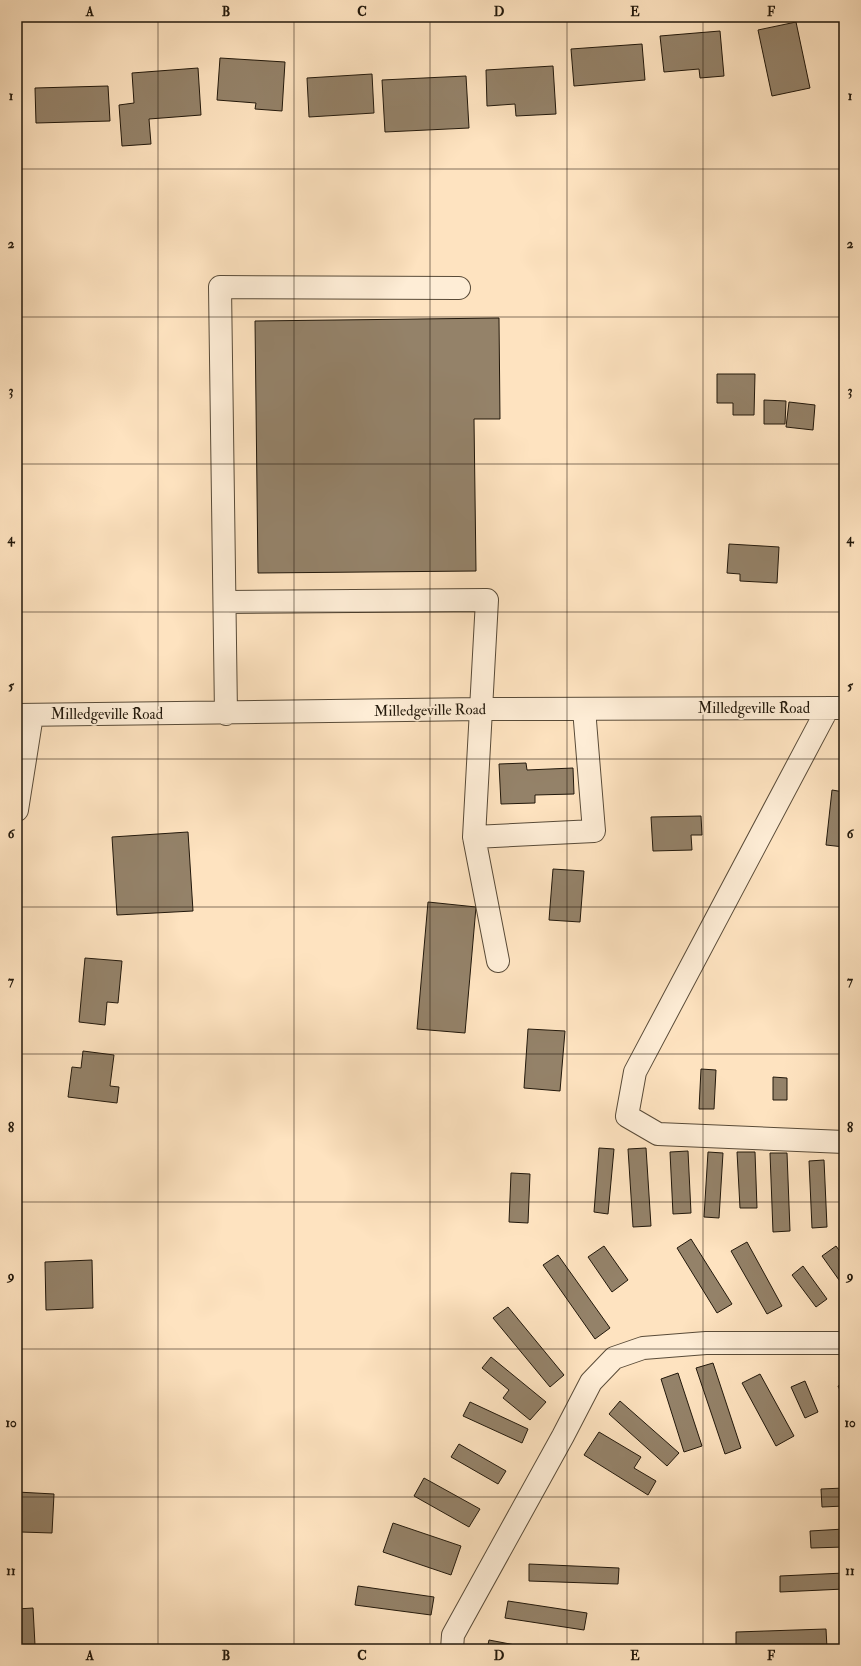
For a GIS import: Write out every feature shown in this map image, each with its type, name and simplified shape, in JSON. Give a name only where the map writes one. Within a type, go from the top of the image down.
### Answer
[{"type":"street","points":[[226,714],[220,287],[460,288]]},
{"type":"street","points":[[225,602],[487,600],[474,837],[498,960]]},
{"type":"street","points":[[836,708],[635,1072],[627,1116],[658,1134],[844,1142]]},
{"type":"street","name":"Milledgeville Road","points":[[25,715],[226,714],[481,709],[836,708]]},
{"type":"street","points":[[474,837],[594,831],[584,709]]},
{"type":"street","points":[[17,810],[25,715]]},
{"type":"street","points":[[452,1649],[453,1635],[563,1436],[591,1382],[614,1358],[643,1348],[698,1344],[844,1343]]},
{"type":"building","points":[[796,22],[810,88],[772,96],[758,30]]},
{"type":"building","points":[[720,31],[724,76],[700,78],[699,69],[664,72],[660,36]]},
{"type":"building","points":[[642,44],[645,80],[574,86],[571,49]]},
{"type":"building","points":[[220,58],[285,62],[282,111],[255,109],[256,103],[217,100]]},
{"type":"building","points":[[553,66],[556,114],[516,116],[515,104],[487,106],[486,70]]},
{"type":"building","points":[[198,68],[201,115],[149,119],[151,144],[122,146],[119,105],[134,103],[132,73]]},
{"type":"building","points":[[372,74],[374,113],[309,117],[307,78]]},
{"type":"building","points":[[466,76],[469,128],[385,132],[382,80]]},
{"type":"building","points":[[108,86],[110,121],[36,123],[35,88]]},
{"type":"building","points":[[499,318],[500,419],[474,419],[476,571],[258,573],[255,321]]},
{"type":"building","points":[[717,374],[755,374],[754,415],[733,415],[733,403],[717,403]]},
{"type":"building","points":[[764,400],[786,401],[785,424],[764,424]]},
{"type":"building","points":[[789,402],[815,405],[813,430],[786,427]]},
{"type":"building","points":[[729,544],[779,547],[777,583],[740,581],[740,574],[727,573]]},
{"type":"building","points":[[526,763],[527,770],[573,768],[574,794],[535,795],[535,803],[501,804],[499,764]]},
{"type":"building","points":[[832,790],[844,792],[844,847],[826,845]]},
{"type":"building","points":[[701,816],[702,835],[691,835],[692,850],[653,851],[651,817]]},
{"type":"building","points":[[188,832],[193,911],[117,915],[112,837]]},
{"type":"building","points":[[553,869],[584,871],[580,922],[549,920]]},
{"type":"building","points":[[428,902],[476,907],[465,1033],[417,1029]]},
{"type":"building","points":[[85,958],[122,961],[118,1003],[107,1002],[105,1025],[79,1022]]},
{"type":"building","points":[[528,1029],[565,1031],[560,1091],[524,1088]]},
{"type":"building","points":[[842,1050],[844,1050],[844,1099]]},
{"type":"building","points":[[83,1051],[114,1055],[110,1086],[119,1087],[117,1103],[68,1097],[72,1067],[81,1068]]},
{"type":"building","points":[[701,1069],[716,1070],[714,1109],[699,1109]]},
{"type":"building","points":[[773,1077],[787,1078],[787,1100],[773,1100]]},
{"type":"building","points":[[599,1148],[614,1149],[608,1214],[594,1212]]},
{"type":"building","points":[[646,1148],[651,1226],[633,1227],[628,1149]]},
{"type":"building","points":[[688,1151],[691,1213],[673,1214],[670,1152]]},
{"type":"building","points":[[708,1152],[723,1153],[719,1218],[704,1217]]},
{"type":"building","points":[[737,1152],[755,1152],[757,1208],[740,1208]]},
{"type":"building","points":[[770,1153],[787,1153],[790,1231],[773,1232]]},
{"type":"building","points":[[824,1160],[827,1227],[812,1228],[809,1161]]},
{"type":"building","points":[[511,1173],[530,1174],[528,1223],[509,1222]]},
{"type":"building","points":[[691,1239],[732,1304],[717,1313],[677,1248]]},
{"type":"building","points":[[747,1242],[782,1306],[767,1314],[731,1251]]},
{"type":"building","points":[[604,1246],[628,1280],[612,1292],[588,1257]]},
{"type":"building","points":[[836,1246],[844,1257],[844,1287],[822,1256]]},
{"type":"building","points":[[558,1255],[610,1328],[595,1339],[543,1265]]},
{"type":"building","points":[[92,1260],[93,1308],[46,1310],[45,1262]]},
{"type":"building","points":[[803,1266],[827,1299],[816,1307],[792,1275]]},
{"type":"building","points":[[508,1307],[564,1375],[550,1387],[493,1318]]},
{"type":"building","points":[[491,1357],[546,1402],[530,1420],[503,1398],[509,1390],[482,1368]]},
{"type":"building","points":[[713,1363],[741,1448],[725,1454],[696,1368]]},
{"type":"building","points":[[678,1373],[702,1446],[684,1452],[661,1379]]},
{"type":"building","points":[[760,1374],[794,1436],[776,1446],[742,1383]]},
{"type":"building","points":[[805,1381],[818,1412],[805,1418],[791,1387]]},
{"type":"building","points":[[844,1383],[844,1399],[838,1386]]},
{"type":"building","points":[[620,1401],[679,1453],[667,1466],[609,1414]]},
{"type":"building","points":[[470,1402],[528,1429],[522,1443],[463,1416]]},
{"type":"building","points":[[599,1432],[641,1457],[634,1468],[656,1481],[648,1495],[584,1455]]},
{"type":"building","points":[[459,1444],[506,1471],[498,1484],[451,1457]]},
{"type":"building","points":[[424,1478],[480,1509],[469,1527],[414,1496]]},
{"type":"building","points":[[844,1488],[844,1506],[822,1507],[821,1489]]},
{"type":"building","points":[[17,1492],[54,1494],[52,1533],[21,1532],[21,1542],[17,1541]]},
{"type":"building","points":[[393,1523],[461,1546],[451,1575],[383,1552]]},
{"type":"building","points":[[844,1529],[844,1547],[811,1548],[810,1531]]},
{"type":"building","points":[[529,1564],[619,1568],[618,1584],[529,1581]]},
{"type":"building","points":[[844,1573],[844,1589],[780,1592],[780,1576]]},
{"type":"building","points":[[358,1586],[434,1597],[431,1615],[355,1605]]},
{"type":"building","points":[[508,1601],[587,1613],[584,1630],[505,1618]]},
{"type":"building","points":[[33,1608],[35,1645],[17,1646],[17,1609]]},
{"type":"building","points":[[826,1629],[827,1648],[736,1649],[736,1632]]},
{"type":"building","points":[[489,1640],[536,1649],[487,1649]]}]
